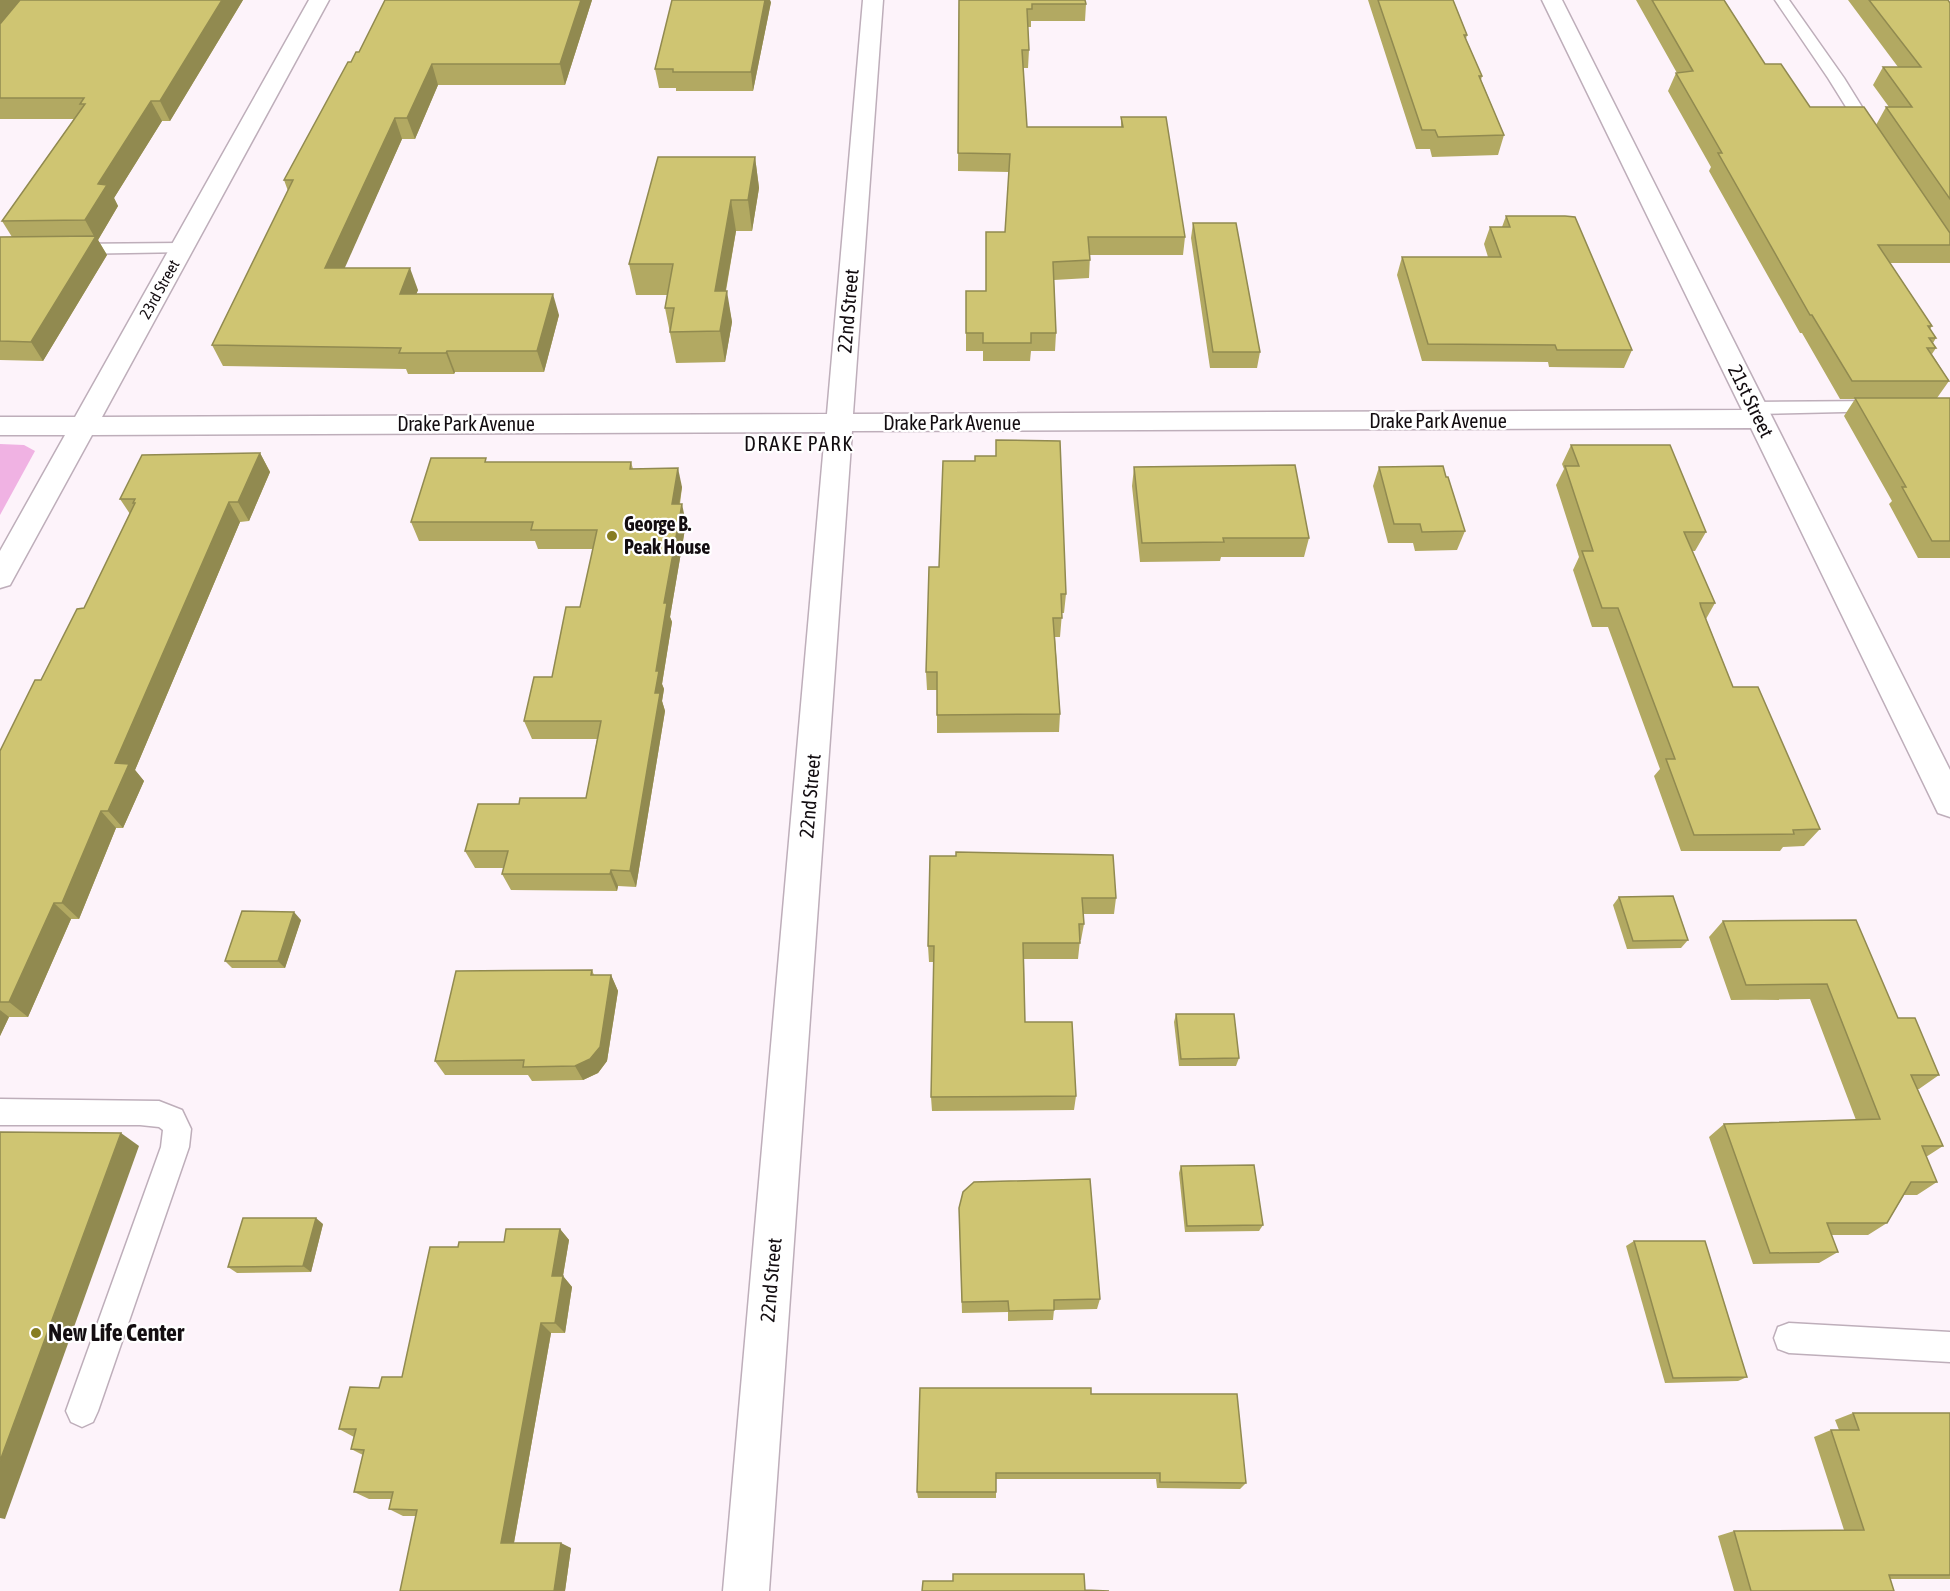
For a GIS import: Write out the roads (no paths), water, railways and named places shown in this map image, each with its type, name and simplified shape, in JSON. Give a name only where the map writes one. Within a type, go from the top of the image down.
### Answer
[{"type":"street","name":"23rd Street","points":[[0,578],[319,0]]},
{"type":"street","name":"22nd Street","points":[[746,1591],[873,0]]},
{"type":"street","name":"21st Street","points":[[1552,0],[1948,793]]},
{"type":"street","name":"Drake Park Avenue","points":[[0,426],[839,423],[1757,413]]},
{"type":"lane","points":[[1782,0],[1836,78],[1878,145]]},
{"type":"lane","points":[[58,249],[182,248]]},
{"type":"lane","points":[[1757,413],[1904,407]]},
{"type":"lane","points":[[0,1112],[140,1112],[159,1114],[172,1119],[177,1129],[175,1147],[82,1411]]},
{"type":"lane","points":[[1789,1338],[1950,1347]]},
{"type":"place","name":"George B. Peak House","points":[[612,536]]},
{"type":"place","name":"New Life Center","points":[[36,1333]]},
{"type":"district","name":"DRAKE PARK","points":[[799,444]]}]
